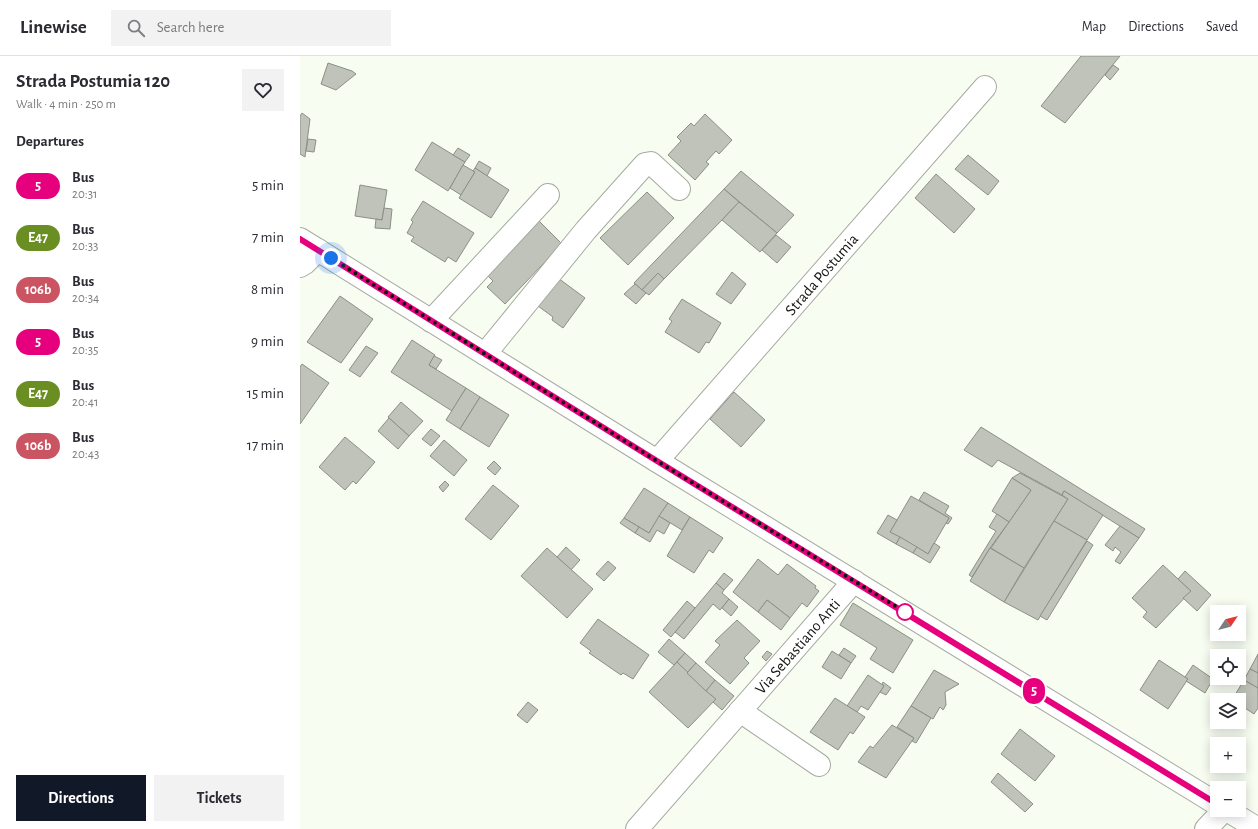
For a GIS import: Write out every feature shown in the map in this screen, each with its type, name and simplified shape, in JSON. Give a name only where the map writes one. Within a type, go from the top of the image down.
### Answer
[{"type":"street","name":"Strada Postumia","points":[[657,461],[985,87]]},
{"type":"street","points":[[485,354],[586,230],[645,164],[651,163],[679,189]]},
{"type":"street","points":[[432,321],[548,195]]},
{"type":"street","points":[[300,239],[657,461],[1210,800]]},
{"type":"street","points":[[300,266],[318,250]]},
{"type":"street","name":"Via Sebastiano Anti","points":[[637,829],[854,581]]},
{"type":"street","points":[[740,711],[819,765]]},
{"type":"street","points":[[1206,829],[1217,817]]},
{"type":"street","points":[[1238,817],[1258,829]]},
{"type":"building","points":[[1081,56],[1120,56],[1065,123],[1041,106]]},
{"type":"building","points":[[328,63],[352,71],[356,74],[336,90],[321,84]]},
{"type":"building","points":[[1113,65],[1119,69],[1110,80],[1105,75]]},
{"type":"building","points":[[302,113],[310,119],[305,157],[300,154],[300,116]]},
{"type":"building","points":[[705,114],[732,140],[719,154],[716,151],[706,162],[709,164],[695,180],[668,155],[681,141],[677,137],[691,123],[694,126]]},
{"type":"building","points":[[308,139],[316,140],[314,152],[306,151]]},
{"type":"building","points":[[432,142],[465,162],[448,191],[415,170]]},
{"type":"building","points":[[458,148],[470,155],[465,162],[453,155]]},
{"type":"building","points":[[968,155],[999,181],[988,195],[955,169]]},
{"type":"building","points":[[479,161],[491,168],[487,176],[475,168]]},
{"type":"building","points":[[463,165],[475,172],[461,195],[450,188]]},
{"type":"building","points":[[475,168],[509,190],[491,218],[459,198],[475,172],[473,171]]},
{"type":"building","points":[[741,171],[794,215],[777,233],[724,189]]},
{"type":"building","points":[[936,174],[975,209],[954,233],[915,198]]},
{"type":"building","points":[[360,185],[387,190],[382,220],[355,216]]},
{"type":"building","points":[[724,189],[739,202],[722,220],[664,279],[658,273],[642,290],[634,283]]},
{"type":"building","points":[[647,192],[674,218],[628,265],[600,238]]},
{"type":"building","points":[[423,201],[474,233],[456,262],[448,257],[445,262],[411,241],[414,237],[407,233],[413,222],[411,220]]},
{"type":"building","points":[[739,202],[777,233],[760,252],[722,220]]},
{"type":"building","points":[[384,208],[392,209],[390,229],[375,228],[376,219],[382,220]]},
{"type":"building","points":[[539,221],[562,244],[505,304],[487,287],[493,281],[487,275]]},
{"type":"building","points":[[776,235],[791,247],[777,263],[762,250]]},
{"type":"building","points":[[732,272],[746,284],[731,304],[716,294]]},
{"type":"building","points":[[658,273],[664,279],[649,295],[642,290]]},
{"type":"building","points":[[558,278],[585,298],[563,328],[552,320],[553,317],[538,306]]},
{"type":"building","points":[[635,284],[646,293],[636,304],[624,294]]},
{"type":"building","points":[[340,296],[373,319],[341,363],[307,342]]},
{"type":"building","points":[[682,299],[721,323],[709,343],[706,342],[699,353],[665,332],[672,321],[669,319]]},
{"type":"building","points":[[412,340],[435,355],[429,365],[466,388],[452,411],[391,372]]},
{"type":"building","points":[[366,346],[378,353],[360,377],[349,370]]},
{"type":"building","points":[[434,356],[442,360],[436,369],[429,365]]},
{"type":"building","points":[[302,364],[329,383],[300,424],[300,367]]},
{"type":"building","points":[[466,388],[480,397],[460,429],[446,420]]},
{"type":"building","points":[[734,392],[765,420],[741,447],[710,419]]},
{"type":"building","points":[[480,397],[509,415],[489,447],[460,429]]},
{"type":"building","points":[[401,402],[423,421],[409,436],[388,417]]},
{"type":"building","points":[[389,418],[409,436],[398,449],[378,431]]},
{"type":"building","points":[[981,427],[1145,529],[1139,538],[1064,491],[1062,495],[998,460],[992,467],[964,450]]},
{"type":"building","points":[[431,429],[440,436],[431,446],[422,439]]},
{"type":"building","points":[[345,437],[375,462],[356,484],[353,481],[345,490],[319,467]]},
{"type":"building","points":[[444,440],[467,460],[454,476],[430,456]]},
{"type":"building","points":[[494,461],[501,468],[495,475],[487,468]]},
{"type":"building","points":[[1020,473],[1068,499],[1024,568],[991,548],[1031,490],[1012,478]]},
{"type":"building","points":[[1012,478],[1031,490],[1009,522],[992,511]]},
{"type":"building","points":[[445,481],[449,485],[443,492],[439,487]]},
{"type":"building","points":[[493,485],[519,506],[491,540],[465,519]]},
{"type":"building","points":[[644,488],[668,503],[649,533],[624,518]]},
{"type":"building","points":[[1064,491],[1103,515],[1087,540],[1054,521],[1068,499],[1062,495]]},
{"type":"building","points":[[924,492],[949,506],[945,513],[952,518],[948,524],[946,523],[949,518],[919,500]]},
{"type":"building","points":[[911,496],[949,518],[928,554],[890,532]]},
{"type":"building","points":[[668,503],[690,517],[682,530],[659,516]]},
{"type":"building","points":[[997,514],[1009,522],[990,548],[972,577],[969,575],[996,531],[989,527]]},
{"type":"building","points":[[888,515],[897,520],[890,532],[900,537],[896,544],[877,533]]},
{"type":"building","points":[[659,516],[670,523],[664,534],[657,530],[650,542],[635,533],[639,527],[649,533]]},
{"type":"building","points":[[690,517],[723,538],[713,553],[709,550],[694,573],[667,556]]},
{"type":"building","points":[[624,518],[639,527],[635,533],[620,523]]},
{"type":"building","points":[[1054,521],[1087,540],[1038,620],[1004,602]]},
{"type":"building","points":[[1120,526],[1139,538],[1120,564],[1115,561],[1121,552],[1115,547],[1113,551],[1105,545]]},
{"type":"building","points":[[900,537],[917,547],[913,553],[896,544]]},
{"type":"building","points":[[1087,541],[1093,545],[1047,620],[1040,616]]},
{"type":"building","points":[[934,543],[940,547],[930,563],[913,553],[917,547],[928,554]]},
{"type":"building","points":[[566,547],[580,560],[571,570],[557,557]]},
{"type":"building","points":[[547,548],[593,589],[567,618],[521,576]]},
{"type":"building","points":[[990,548],[1024,568],[1004,602],[970,581]]},
{"type":"building","points":[[758,559],[778,575],[787,564],[816,586],[815,588],[819,591],[807,607],[802,603],[790,618],[767,600],[758,612],[733,592]]},
{"type":"building","points":[[608,561],[616,568],[604,581],[596,574]]},
{"type":"building","points":[[1163,565],[1191,591],[1156,628],[1143,617],[1147,612],[1132,598]]},
{"type":"building","points":[[1185,571],[1211,595],[1197,611],[1183,598],[1191,591],[1178,579]]},
{"type":"building","points":[[724,573],[733,580],[724,590],[716,583]]},
{"type":"building","points":[[716,583],[724,590],[722,593],[729,599],[720,610],[713,604],[684,639],[675,632]]},
{"type":"building","points":[[729,599],[738,607],[731,616],[722,608]]},
{"type":"building","points":[[767,600],[790,618],[781,630],[758,612]]},
{"type":"building","points":[[687,601],[695,608],[671,637],[663,630]]},
{"type":"building","points":[[853,603],[913,640],[893,673],[870,659],[877,648],[840,625]]},
{"type":"building","points":[[598,619],[649,655],[633,679],[623,673],[621,675],[589,653],[591,651],[580,643]]},
{"type":"building","points":[[737,620],[760,641],[744,658],[749,663],[730,684],[705,662],[720,645],[715,641]]},
{"type":"building","points":[[669,639],[685,653],[674,665],[658,652]]},
{"type":"building","points":[[844,648],[856,656],[851,663],[839,655]]},
{"type":"building","points":[[767,651],[772,654],[766,661],[762,657]]},
{"type":"building","points":[[832,651],[851,663],[841,679],[822,667]]},
{"type":"building","points":[[685,653],[696,663],[687,673],[677,662]]},
{"type":"building","points":[[1258,654],[1258,673],[1250,669]]},
{"type":"building","points":[[1159,660],[1188,679],[1168,709],[1140,690]]},
{"type":"building","points":[[677,662],[716,699],[688,728],[649,692]]},
{"type":"building","points":[[696,663],[715,680],[706,691],[687,673]]},
{"type":"building","points":[[1193,665],[1210,677],[1210,684],[1205,693],[1186,681],[1188,679],[1185,677]]},
{"type":"building","points":[[1250,669],[1258,673],[1258,688],[1246,681],[1246,676]]},
{"type":"building","points":[[934,670],[959,684],[945,692],[946,705],[943,710],[940,707],[933,719],[911,706]]},
{"type":"building","points":[[868,675],[884,686],[868,710],[861,706],[857,712],[847,706]]},
{"type":"building","points":[[715,680],[734,696],[722,710],[713,702],[716,699],[706,691]]},
{"type":"building","points":[[1246,681],[1258,688],[1258,708],[1254,714],[1246,709],[1246,693],[1236,693],[1241,685],[1246,685]]},
{"type":"building","points":[[883,682],[891,688],[886,695],[880,692],[884,686],[882,684]]},
{"type":"building","points":[[835,698],[865,717],[853,734],[850,732],[838,750],[810,732]]},
{"type":"building","points":[[528,702],[538,710],[527,723],[517,715]]},
{"type":"building","points":[[911,706],[931,718],[916,743],[912,741],[914,738],[897,727]]},
{"type":"building","points":[[892,725],[914,738],[886,778],[858,762],[870,746],[873,748]]},
{"type":"building","points":[[1020,729],[1055,756],[1035,781],[1001,754]]},
{"type":"building","points":[[998,773],[1033,804],[1025,812],[991,782]]},
{"type":"bus line","name":"5","points":[[300,239],[657,461],[1210,800]]},
{"type":"route","points":[[331,258],[657,461],[905,612]]}]
